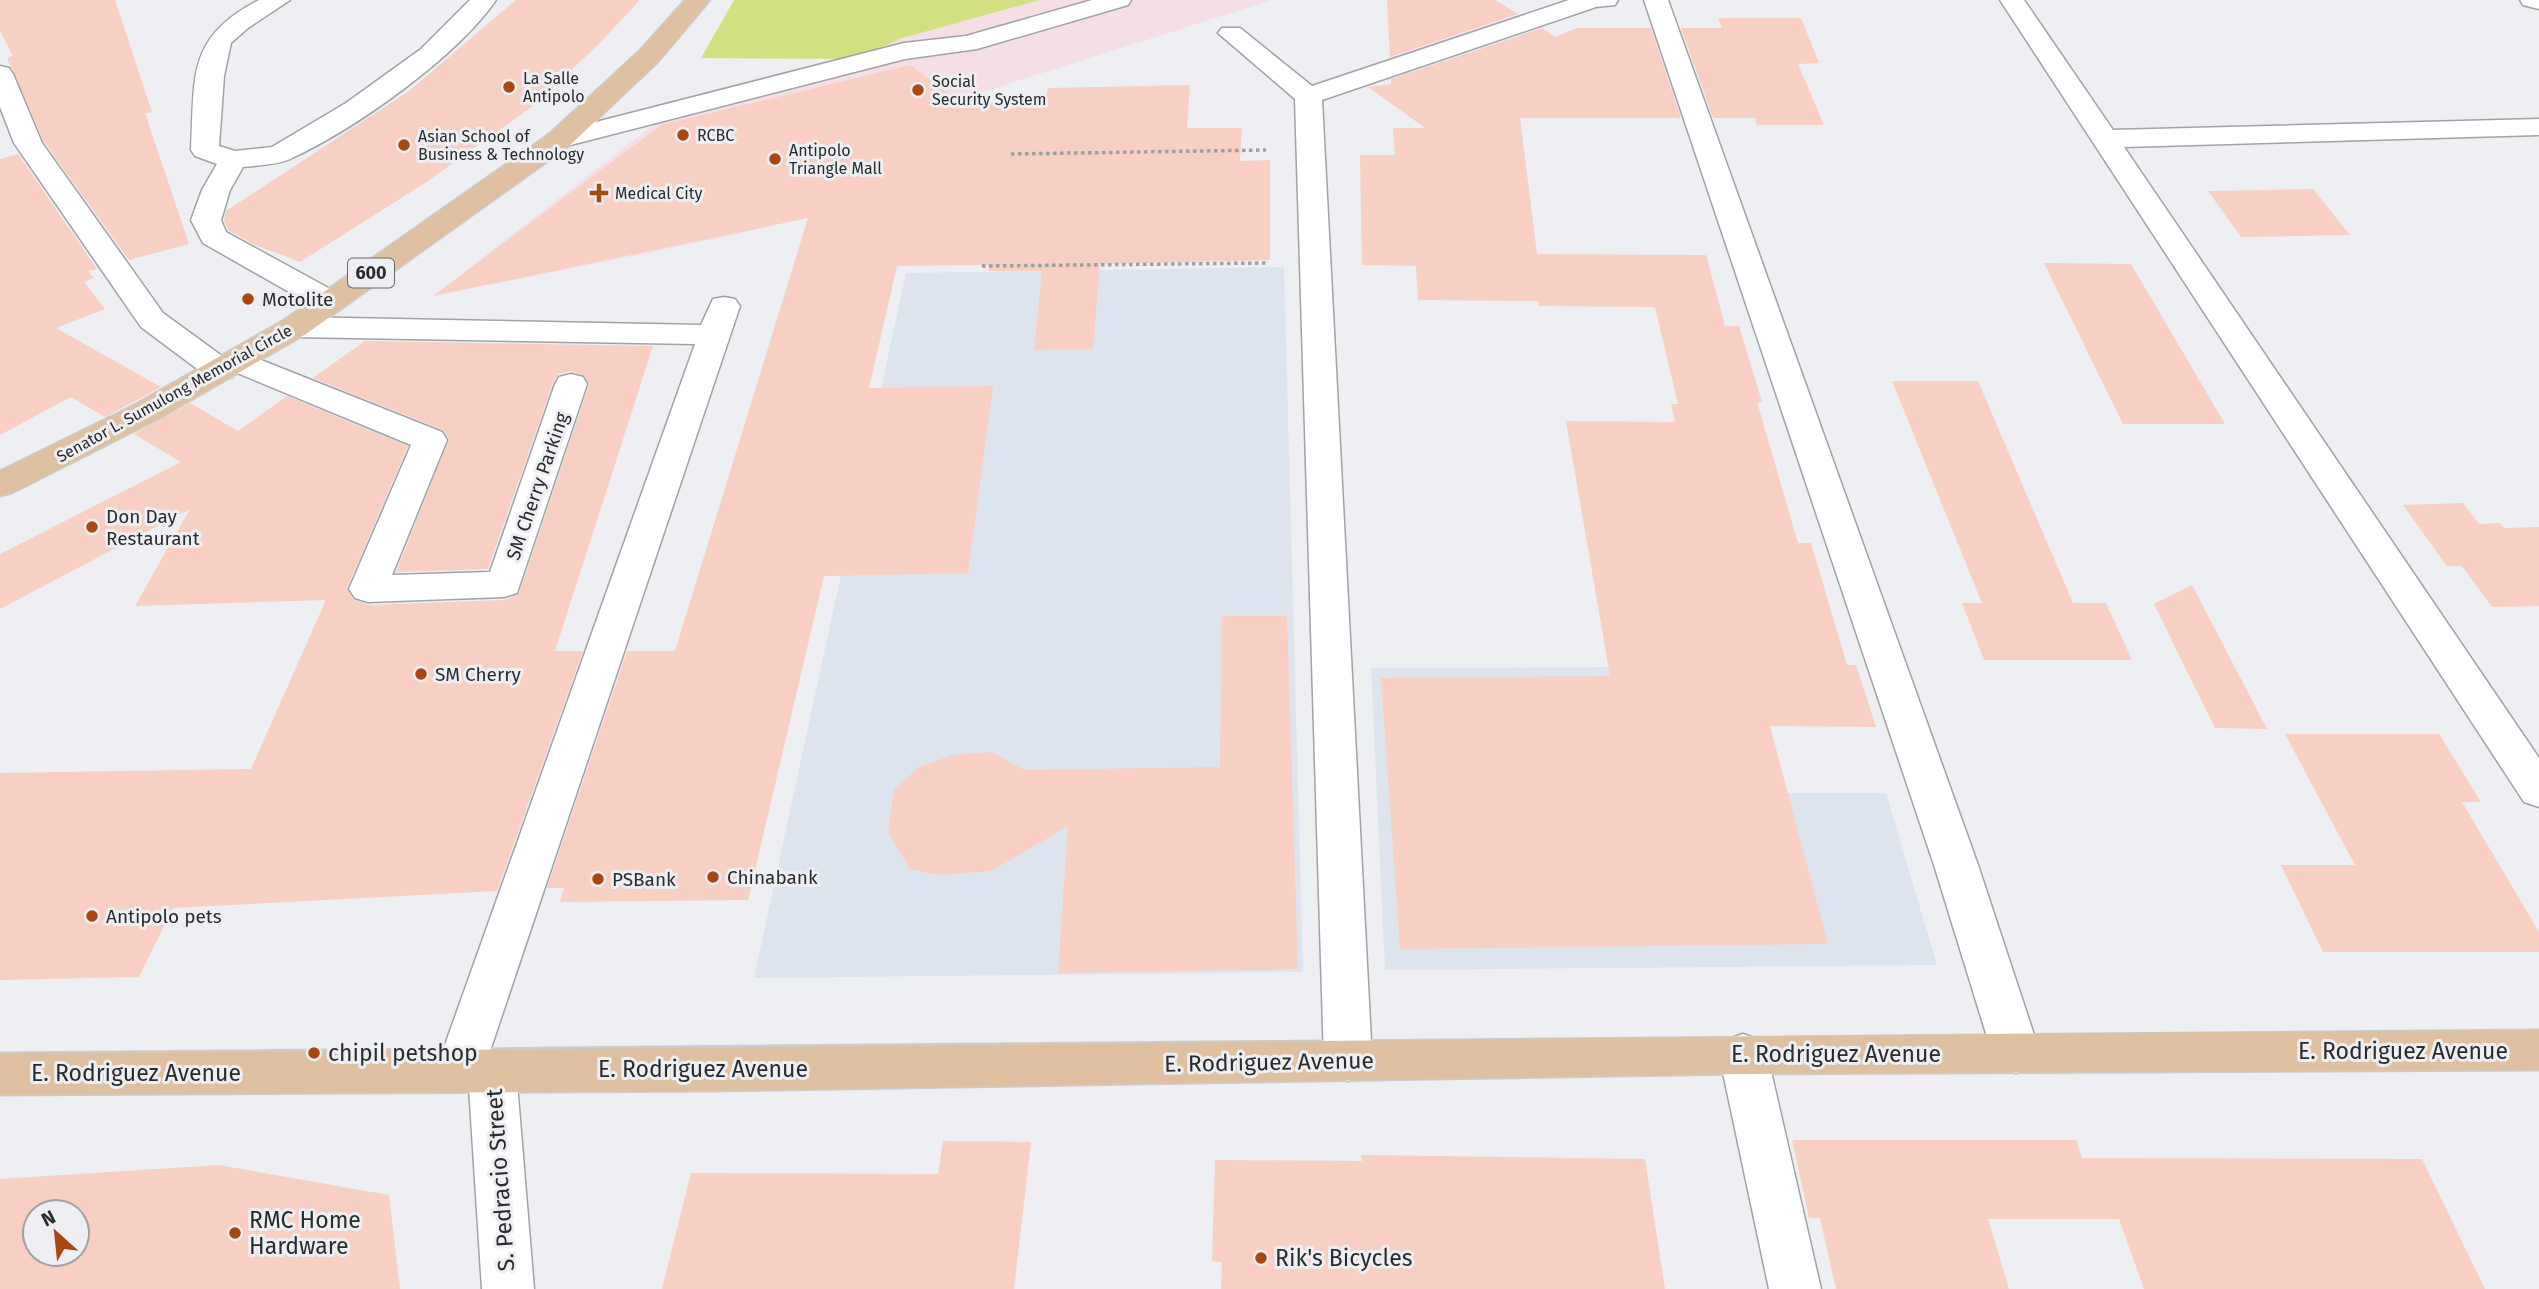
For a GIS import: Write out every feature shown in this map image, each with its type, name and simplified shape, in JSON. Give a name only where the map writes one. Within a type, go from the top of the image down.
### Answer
[{"type":"main road","name":"Senator L. Sumulong Memorial Circle","points":[[0,485],[146,412],[295,327],[559,140],[649,56],[698,0]]},
{"type":"main road","name":"E. Rodriguez Avenue","points":[[0,1074],[1743,1054],[2539,1050]]},
{"type":"street","points":[[278,0],[242,20],[217,43],[208,103],[205,150],[233,160],[279,154],[356,108],[430,55],[484,0]]},
{"type":"street","points":[[559,140],[904,51],[968,44],[1119,0]]},
{"type":"street","points":[[1308,96],[1594,0],[1606,0]]},
{"type":"street","points":[[1656,0],[1956,866],[2016,1053]]},
{"type":"street","points":[[2012,0],[2539,791]]},
{"type":"street","points":[[2532,0],[2539,2]]},
{"type":"street","points":[[1231,33],[1308,96]]},
{"type":"street","points":[[0,74],[14,147],[152,320],[228,365]]},
{"type":"street","points":[[1308,96],[1308,149],[1348,1060]]},
{"type":"street","points":[[2104,139],[2539,127]]},
{"type":"street","points":[[233,160],[216,190],[206,220],[214,237],[330,302]]},
{"type":"street","points":[[295,327],[719,321],[476,1070]]},
{"type":"street","name":"SM Cherry Parking","points":[[228,365],[430,440],[368,589],[504,584],[571,384]]},
{"type":"street","points":[[1743,1054],[1796,1289]]},
{"type":"street","name":"S. Pedracio Street","points":[[476,1070],[508,1289]]},
{"type":"path","points":[[1011,154],[1308,149]]},
{"type":"path","points":[[982,266],[1314,262]]},
{"type":"shaded area","name":"Antipolo Triangle Mall","points":[[1040,0],[1272,0],[958,100],[923,191],[715,239],[495,284],[464,272],[675,108],[857,59],[899,39]]},
{"type":"shaded area","points":[[1284,267],[1303,972],[754,978],[906,273]]},
{"type":"shaded area","points":[[1630,667],[1659,793],[1886,793],[1937,965],[1385,970],[1371,668]]},
{"type":"green space","points":[[734,0],[1040,0],[899,39],[858,59],[701,58]]},
{"type":"building","points":[[0,0],[115,0],[152,112],[145,113],[189,244],[129,260],[44,142],[7,58],[13,56],[0,31]]},
{"type":"building","name":"Asian School of Business & Technology","points":[[516,0],[640,0],[599,44],[533,106],[425,183],[300,262],[253,244],[228,230],[224,220],[226,211],[409,91]]},
{"type":"building","points":[[1387,0],[1495,0],[1518,14],[1390,57]]},
{"type":"building","points":[[1718,18],[1801,18],[1819,63],[1798,64],[1824,125],[1757,125],[1755,118],[1713,118],[1681,28],[1722,28]]},
{"type":"building","points":[[1542,28],[1555,37],[1577,28],[1651,28],[1681,118],[1520,118],[1537,254],[1706,255],[1725,326],[1739,326],[1762,402],[1757,402],[1798,543],[1811,543],[1847,665],[1856,665],[1876,727],[1770,726],[1828,944],[1400,949],[1381,678],[1610,676],[1566,421],[1675,422],[1671,404],[1678,404],[1655,307],[1539,306],[1538,301],[1418,300],[1416,266],[1362,265],[1360,155],[1395,155],[1393,128],[1425,128],[1368,87],[1391,84],[1391,79]]},
{"type":"building","points":[[910,65],[962,103],[1045,103],[1048,88],[1190,85],[1187,128],[1242,128],[1240,161],[1270,160],[1270,260],[1100,264],[1093,349],[1034,350],[1042,271],[988,271],[989,265],[897,266],[869,388],[993,386],[968,573],[824,576],[748,900],[560,902],[564,888],[547,888],[627,651],[675,651],[808,218],[433,296],[661,125]]},
{"type":"building","points":[[18,154],[97,269],[88,271],[94,278],[84,282],[105,309],[56,328],[161,387],[105,417],[71,397],[0,435],[0,159]]},
{"type":"building","points":[[2313,189],[2350,235],[2241,237],[2208,191]]},
{"type":"building","points":[[2044,263],[2131,264],[2225,424],[2123,424]]},
{"type":"building","points":[[365,341],[653,346],[555,651],[583,651],[497,891],[173,908],[139,977],[0,980],[0,773],[251,769],[326,600],[135,606],[190,509],[0,609],[0,554],[181,462],[134,434],[190,403],[238,431],[287,396],[408,446],[347,588],[353,599],[368,605],[504,600],[519,594],[589,385],[585,376],[570,371],[558,374],[553,383],[488,569],[396,572],[449,439],[443,430],[313,378]]},
{"type":"building","points":[[1892,381],[1978,381],[2073,603],[2106,603],[2132,660],[1984,660],[1962,603],[1982,603]]},
{"type":"building","points":[[2463,503],[2479,524],[2500,523],[2504,528],[2539,527],[2539,606],[2492,607],[2462,566],[2447,566],[2403,505]]},
{"type":"building","points":[[2192,585],[2267,729],[2215,728],[2154,604]]},
{"type":"building","points":[[1222,616],[1287,616],[1298,969],[1058,973],[1068,826],[991,871],[938,875],[910,869],[888,832],[894,790],[919,767],[953,755],[992,752],[1024,770],[1220,767]]},
{"type":"building","points":[[2285,734],[2439,734],[2481,802],[2462,802],[2539,932],[2539,952],[2323,952],[2281,865],[2355,865]]},
{"type":"building","points":[[1792,1140],[2076,1140],[2082,1158],[2422,1159],[2485,1289],[2144,1289],[2119,1219],[1988,1219],[2009,1289],[1836,1289],[1820,1218],[1809,1218]]},
{"type":"building","points":[[943,1141],[1031,1142],[1014,1289],[662,1289],[691,1173],[938,1174]]},
{"type":"building","points":[[1361,1155],[1645,1159],[1665,1289],[1221,1289],[1222,1262],[1212,1261],[1215,1160],[1362,1161]]},
{"type":"building","name":"RMC Home Hardware","points":[[219,1165],[389,1195],[400,1289],[0,1289],[0,1179]]},
{"type":"place","name":"La Salle Antipolo","points":[[509,87]]},
{"type":"place","name":"Social Security System","points":[[918,90]]},
{"type":"place","name":"RCBC","points":[[683,135]]},
{"type":"place","name":"Asian School of Business & Technology","points":[[404,145]]},
{"type":"place","name":"Antipolo Triangle Mall","points":[[775,159]]},
{"type":"place","name":"Medical City","points":[[599,193]]},
{"type":"place","name":"Motolite","points":[[248,299]]},
{"type":"place","name":"Don Day Restaurant","points":[[92,527]]},
{"type":"place","name":"SM Cherry","points":[[421,674]]},
{"type":"place","name":"Chinabank","points":[[713,877]]},
{"type":"place","name":"PSBank","points":[[598,879]]},
{"type":"place","name":"Antipolo pets","points":[[92,916]]},
{"type":"place","name":"chipil petshop","points":[[314,1053]]},
{"type":"place","name":"RMC Home Hardware","points":[[235,1233]]},
{"type":"place","name":"Rik's Bicycles","points":[[1261,1258]]}]
